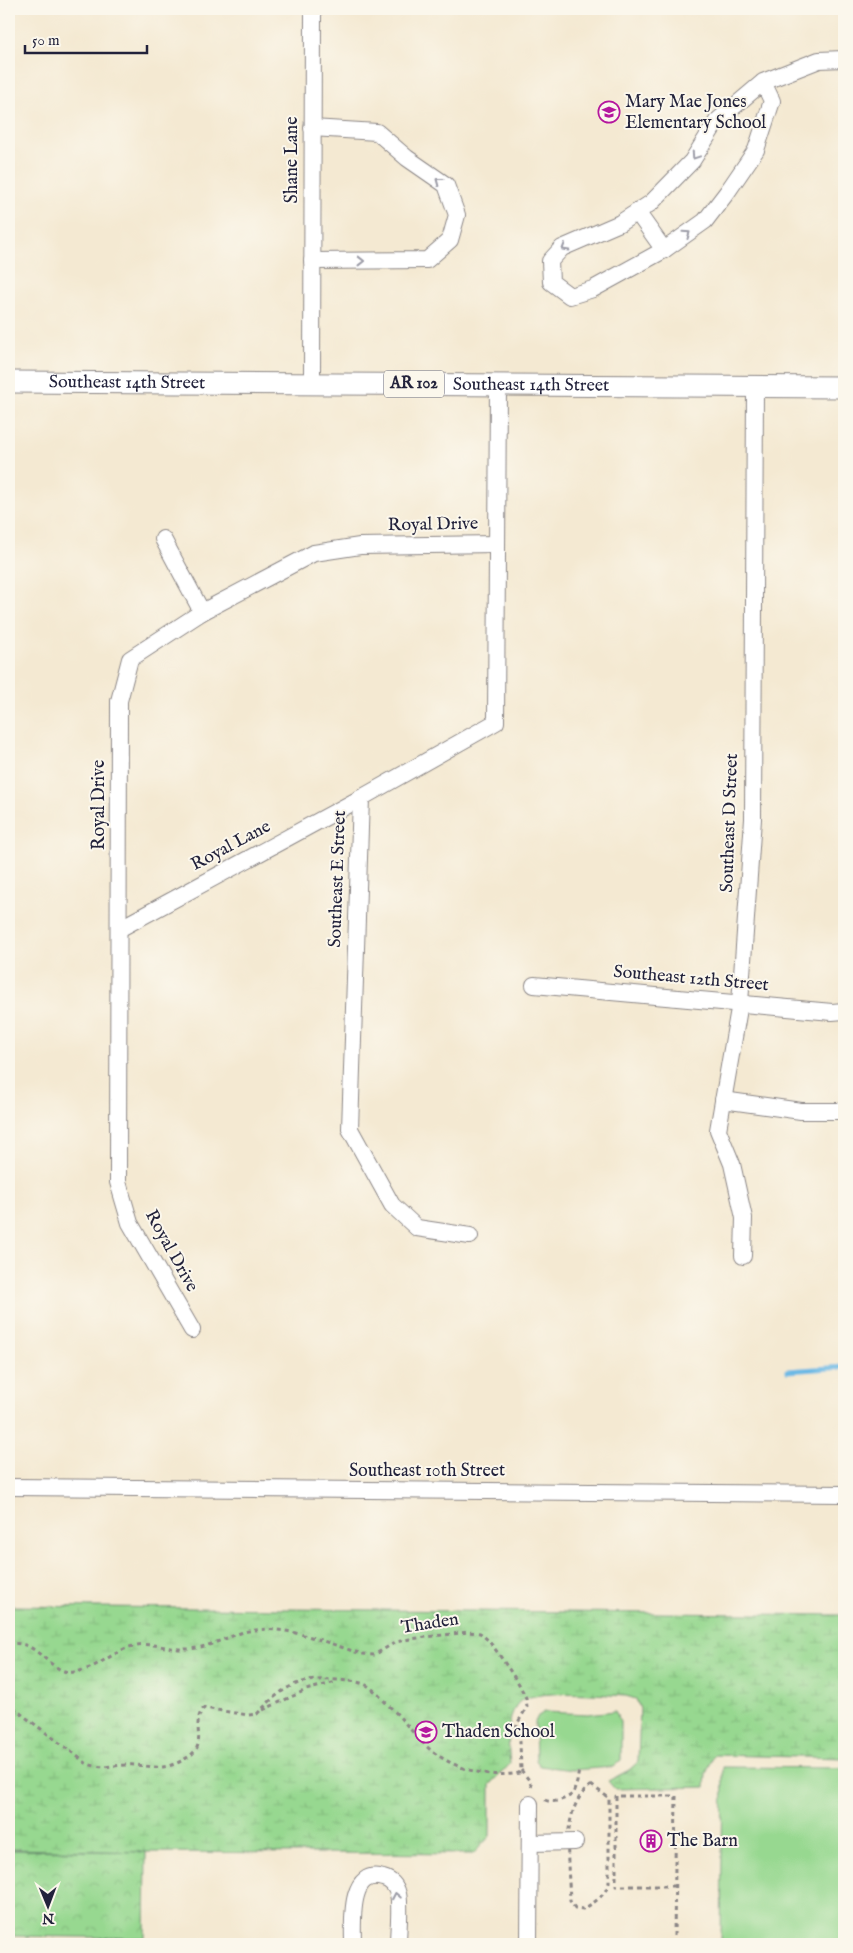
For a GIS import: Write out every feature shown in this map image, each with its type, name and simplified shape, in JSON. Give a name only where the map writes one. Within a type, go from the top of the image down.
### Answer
[{"type":"main road","name":"Southeast 14th Street","points":[[9,382],[844,387]]},
{"type":"street","name":"Shane Lane","points":[[312,383],[313,9]]},
{"type":"street","points":[[763,82],[772,101],[756,150],[705,221],[664,250],[593,289],[570,296],[551,282],[550,261],[562,248],[620,224],[652,203],[692,161],[717,121],[763,82],[819,60],[844,58]]},
{"type":"street","points":[[312,128],[377,132],[407,158],[446,185],[456,215],[450,240],[427,260],[312,261]]},
{"type":"street","points":[[637,212],[664,250]]},
{"type":"street","name":"Southeast E Street","points":[[470,1236],[417,1228],[392,1205],[350,1128],[361,798],[496,722],[498,385]]},
{"type":"street","name":"Southeast D Street","points":[[743,1256],[744,1218],[732,1164],[718,1130],[740,1003],[753,819],[755,386]]},
{"type":"street","points":[[163,539],[202,612]]},
{"type":"street","name":"Royal Drive","points":[[192,1330],[130,1223],[118,1182],[118,701],[130,659],[202,612],[314,553],[360,546],[497,544]]},
{"type":"street","name":"Royal Lane","points":[[119,928],[361,798]]},
{"type":"street","name":"Southeast 12th Street","points":[[534,985],[832,1012],[844,1011]]},
{"type":"street","points":[[723,1100],[801,1111],[844,1111]]},
{"type":"street","name":"Southeast 10th Street","points":[[9,1487],[844,1494]]},
{"type":"street","points":[[529,1944],[530,1843],[536,1802]]},
{"type":"street","points":[[530,1843],[575,1842]]},
{"type":"street","points":[[353,1944],[353,1905],[356,1892],[364,1882],[372,1877],[382,1878],[393,1883],[398,1894],[398,1944]]},
{"type":"path","points":[[841,1050],[842,1045],[844,1045]]},
{"type":"path","name":"Thaden","points":[[9,1647],[11,1644],[18,1643],[26,1646],[46,1657],[55,1667],[64,1671],[74,1672],[90,1667],[134,1646],[146,1644],[188,1650],[245,1632],[267,1628],[286,1630],[362,1654],[374,1655],[396,1642],[410,1638],[468,1632],[480,1633],[498,1653],[526,1698],[527,1707],[517,1724],[516,1730],[520,1742],[521,1770],[519,1774],[495,1775],[470,1770],[442,1758],[426,1746],[406,1722],[367,1686],[350,1680],[309,1680],[291,1686],[273,1697],[260,1712]]},
{"type":"path","name":"Thaden","points":[[9,1694],[10,1704],[16,1710],[64,1748],[95,1767],[128,1765],[162,1768],[176,1763],[195,1751],[198,1745],[199,1713],[204,1708],[248,1715],[258,1714],[306,1690],[340,1680]]},
{"type":"path","points":[[536,1802],[560,1800],[573,1794],[579,1770]]},
{"type":"path","points":[[583,1910],[595,1903],[608,1889],[609,1882],[609,1798],[595,1788]]},
{"type":"path","points":[[674,1883],[616,1886],[616,1796],[676,1796],[674,1936]]},
{"type":"green space","name":"Thaden School","points":[[9,1606],[844,1615],[844,1758],[714,1755],[706,1774],[705,1787],[615,1789],[608,1781],[629,1770],[638,1762],[640,1709],[636,1699],[626,1696],[586,1694],[538,1695],[526,1698],[518,1703],[511,1716],[509,1732],[510,1764],[490,1785],[490,1836],[473,1854],[146,1852],[9,1849]]},
{"type":"green space","points":[[615,1711],[621,1722],[621,1760],[613,1767],[573,1770],[540,1766],[536,1760],[535,1722],[538,1716],[545,1712],[588,1714]]},
{"type":"green space","points":[[723,1767],[844,1768],[844,1944],[721,1944]]},
{"type":"green space","points":[[9,1850],[146,1852],[145,1938],[9,1936]]},
{"type":"waterway","points":[[787,1371],[844,1367]]},
{"type":"place","name":"Mary Mae Jones Elementary School","points":[[609,112]]},
{"type":"place","name":"Thaden School","points":[[426,1732]]},
{"type":"place","name":"The Barn","points":[[651,1841]]}]
